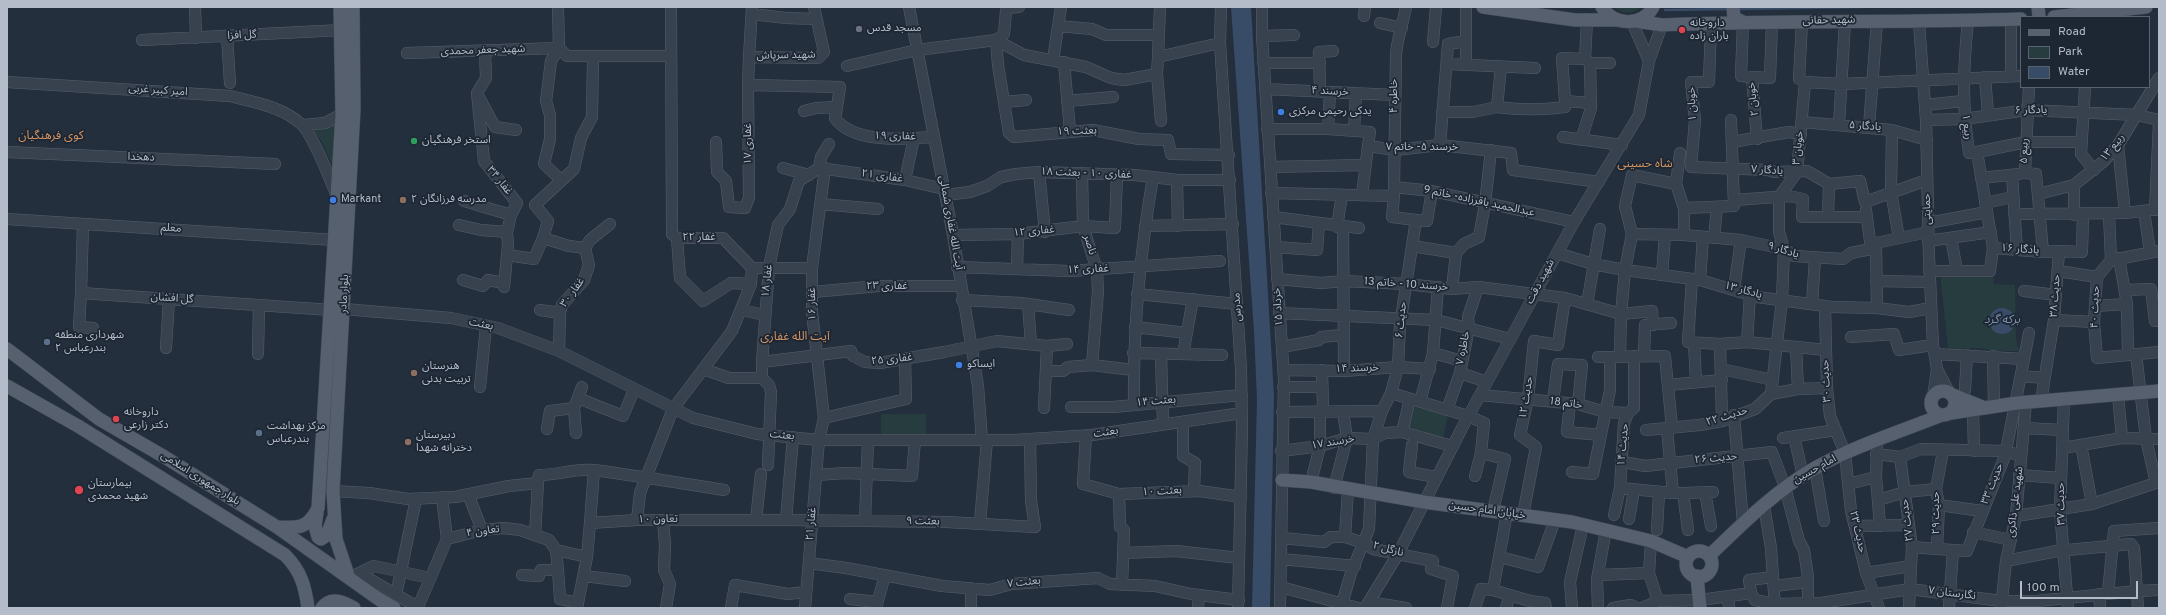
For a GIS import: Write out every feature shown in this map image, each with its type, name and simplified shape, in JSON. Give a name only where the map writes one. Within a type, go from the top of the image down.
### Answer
[{"type":"main road","name":"بلوار مادر","points":[[340,7],[342,30],[342,114],[335,240],[338,309],[333,491],[336,539],[354,576]]},
{"type":"main road","name":"بلوار مادر","points":[[334,514],[327,535],[321,539],[318,538],[316,533],[318,508],[338,309],[354,109],[353,7]]},
{"type":"main road","points":[[1483,7],[1525,10],[1587,20],[1618,20]]},
{"type":"main road","points":[[1602,7],[1611,16],[1618,20]]},
{"type":"main road","points":[[1634,21],[1646,16],[1653,7]]},
{"type":"main road","points":[[1733,7],[1734,18],[1743,22]]},
{"type":"main road","points":[[2072,16],[2146,7]]},
{"type":"main road","name":"شهید حقانی","points":[[1618,20],[1662,25],[1743,22],[1919,22],[2016,19]]},
{"type":"main road","name":"بلوار جمهوری اسلامی","points":[[7,349],[99,419],[163,456],[354,576],[394,608]]},
{"type":"main road","points":[[7,377],[28,397]]},
{"type":"main road","name":"بلوار جمهوری اسلامی","points":[[7,386],[78,426],[285,555],[295,566],[303,582],[308,608]]},
{"type":"main road","points":[[1947,414],[1934,411],[1932,400],[1940,391],[1991,408]]},
{"type":"main road","points":[[1906,430],[1947,414],[2021,403],[2159,391]]},
{"type":"main road","points":[[1947,414],[1956,404],[1951,394]]},
{"type":"main road","name":"امام حسین","points":[[1709,556],[1744,523],[1786,487],[1815,468],[1879,439],[1906,430],[1932,400]]},
{"type":"main road","name":"خیابان امام حسین","points":[[1282,480],[1311,482],[1334,488],[1583,525],[1651,541],[1688,557]]},
{"type":"main road","points":[[277,527],[300,527],[313,518],[318,508]]},
{"type":"main road","points":[[1699,551],[1709,556],[1712,563],[1710,570],[1705,575],[1697,576],[1687,569],[1686,565],[1688,557],[1699,551]]},
{"type":"main road","points":[[1697,576],[1700,604]]},
{"type":"main road","points":[[322,608],[327,603],[336,600],[354,608]]},
{"type":"street","points":[[195,7],[196,38]]},
{"type":"street","points":[[558,7],[559,48],[551,61],[546,101],[550,115],[550,139],[544,164],[561,180]]},
{"type":"street","name":"غفار ۲۲","points":[[671,7],[672,234],[678,238],[723,238],[752,268]]},
{"type":"street","name":"شهید سرپاش","points":[[752,10],[749,57],[818,58],[824,52],[814,7]]},
{"type":"street","name":"آیت الله غفاری شمالی","points":[[909,7],[933,137],[945,192],[962,300],[978,386],[985,440],[980,523]]},
{"type":"street","points":[[847,66],[917,50],[996,40],[1004,34],[1006,11],[1008,8],[1019,7]]},
{"type":"street","points":[[1061,7],[1058,26],[1058,61],[1067,101],[1070,131]]},
{"type":"street","points":[[1160,7],[1157,74],[1161,121]]},
{"type":"street","name":"مدرس","points":[[1221,7],[1220,43],[1229,155],[1242,395],[1238,604]]},
{"type":"street","name":"۱۵ خرداد","points":[[1262,7],[1263,63],[1284,387],[1282,412],[1282,538],[1280,608]]},
{"type":"street","name":"خاطره ۴","points":[[1394,192],[1397,40],[1402,28],[1406,7]]},
{"type":"street","points":[[1433,42],[1436,7]]},
{"type":"street","points":[[1466,7],[1466,65]]},
{"type":"street","points":[[752,10],[786,18],[816,19]]},
{"type":"street","points":[[1805,82],[1841,84],[1924,79],[2016,76],[2016,19]]},
{"type":"street","points":[[1581,140],[1591,103],[1587,61],[1587,20]]},
{"type":"street","name":"ربیع ۱","points":[[1968,20],[1963,78],[1964,119],[1969,153],[1977,152],[1993,248]]},
{"type":"street","points":[[1634,21],[1649,61]]},
{"type":"street","points":[[1839,126],[1845,21]]},
{"type":"street","points":[[1869,127],[1877,21]]},
{"type":"street","name":"خوبان ۲","points":[[1743,22],[1741,76],[1752,77],[1757,139]]},
{"type":"street","points":[[1752,77],[1770,78],[1772,22]]},
{"type":"street","name":"خوبان ۳","points":[[1779,197],[1797,172],[1805,82],[1799,80],[1802,22]]},
{"type":"street","name":"حمایتی","points":[[1919,22],[1926,120],[1928,232],[1934,350],[1937,369],[1951,394]]},
{"type":"street","name":"خوبان ۱","points":[[1686,153],[1695,120],[1691,82],[1709,82],[1711,23]]},
{"type":"street","points":[[1380,24],[1402,28]]},
{"type":"street","name":"شهید دقت","points":[[1367,605],[1398,554],[1452,446],[1574,222],[1640,115],[1649,61],[1662,25]]},
{"type":"street","points":[[1058,26],[1092,30],[1106,35],[1159,35]]},
{"type":"street","name":"گل افزا","points":[[142,40],[342,30]]},
{"type":"street","points":[[1262,36],[1294,35]]},
{"type":"street","points":[[227,36],[230,83]]},
{"type":"street","points":[[996,40],[1024,54],[1086,67],[1111,78],[1124,80],[1157,74]]},
{"type":"street","name":"بعثت ۱۹","points":[[996,40],[998,65],[1009,133],[1014,137],[1093,130],[1139,139],[1168,140],[1171,154],[1229,155]]},
{"type":"street","points":[[1440,145],[1448,44],[1466,41]]},
{"type":"street","points":[[1158,57],[1220,43]]},
{"type":"street","points":[[559,48],[567,56],[671,56]]},
{"type":"street","name":"شهید جعفر محمدی","points":[[407,53],[559,48]]},
{"type":"street","points":[[485,51],[486,78],[477,93],[495,127],[516,130]]},
{"type":"street","points":[[1328,129],[1320,52],[1333,51]]},
{"type":"street","points":[[535,205],[574,169],[581,138],[592,117],[593,57]]},
{"type":"street","points":[[748,85],[749,57]]},
{"type":"street","points":[[1442,112],[1473,112],[1497,107],[1520,110],[1565,108],[1562,58],[1610,64]]},
{"type":"street","points":[[1263,63],[1320,63]]},
{"type":"street","points":[[1446,64],[1535,68]]},
{"type":"street","points":[[1497,107],[1501,67]]},
{"type":"street","points":[[1985,77],[1988,114]]},
{"type":"street","name":"امیر کبیر غربی","points":[[7,82],[230,96],[288,114],[303,125],[324,164],[338,198]]},
{"type":"street","name":"ربیع ۱۳","points":[[2074,185],[2094,170],[2118,145],[2156,83]]},
{"type":"street","name":"غفاری ۱۹","points":[[748,85],[840,87],[835,118],[839,124],[861,135],[869,137],[933,137]]},
{"type":"street","name":"غفاری ۱۷","points":[[716,142],[717,172],[726,181],[729,207],[745,208],[749,198],[748,85]]},
{"type":"street","name":"ربیع ۵","points":[[2029,88],[2026,110],[2025,173],[2036,174],[2043,252]]},
{"type":"street","points":[[2085,88],[2084,112],[2080,142],[2081,154],[2094,170]]},
{"type":"street","name":"خرسند ۴","points":[[1265,89],[1395,95]]},
{"type":"street","name":"غفار ۳۴","points":[[463,280],[483,286],[488,280],[504,285],[507,255],[507,232],[511,215],[517,203],[484,161],[477,93]]},
{"type":"street","points":[[1354,131],[1356,93]]},
{"type":"street","points":[[1067,101],[1112,97]]},
{"type":"street","points":[[1004,102],[1026,100]]},
{"type":"street","points":[[1565,101],[1591,103]]},
{"type":"street","points":[[1925,105],[1963,101]]},
{"type":"street","points":[[804,111],[816,108],[837,107]]},
{"type":"street","name":"یادگار ۶","points":[[1926,120],[1964,119],[1988,114],[2026,110],[2137,115],[2159,121]]},
{"type":"street","points":[[303,125],[324,123],[342,114]]},
{"type":"street","points":[[1684,208],[1734,206],[1735,200],[1731,120]]},
{"type":"street","points":[[2014,214],[2109,214],[2157,209],[2159,121]]},
{"type":"street","name":"یادگار ۵","points":[[1802,122],[1892,130],[1926,140]]},
{"type":"street","points":[[1267,129],[1328,129],[1370,132],[1362,195]]},
{"type":"street","points":[[1892,130],[1891,192],[1899,238]]},
{"type":"street","points":[[1732,142],[1757,139],[1789,132],[1801,134]]},
{"type":"street","points":[[1563,137],[1622,145]]},
{"type":"street","points":[[905,180],[914,138]]},
{"type":"street","points":[[1977,152],[2026,142],[2080,142]]},
{"type":"street","points":[[822,168],[821,157],[829,144]]},
{"type":"street","name":"خرسند ۵- خاتم ۷","points":[[1368,146],[1395,150],[1440,145],[1511,153],[1513,170],[1600,182]]},
{"type":"street","points":[[2118,145],[2124,213]]},
{"type":"street","points":[[1452,289],[1456,253],[1464,244],[1479,237],[1485,204],[1491,150]]},
{"type":"street","name":"دهخدا","points":[[7,152],[275,164]]},
{"type":"street","points":[[1684,235],[1684,208],[1676,184],[1686,153]]},
{"type":"street","name":"یادگار ۷","points":[[1686,153],[1691,167],[1733,170],[1807,171],[1829,184]]},
{"type":"street","points":[[1270,167],[1365,165]]},
{"type":"street","points":[[783,168],[809,175]]},
{"type":"street","name":"غفاری ۲۱","points":[[822,168],[905,180],[945,192]]},
{"type":"street","name":"غفار ۱۸","points":[[768,464],[768,435],[771,392],[769,385],[762,378],[762,362],[769,267],[778,225],[790,209],[799,181],[822,168]]},
{"type":"street","name":"غفار ۱۶","points":[[819,440],[824,418],[812,318],[812,268],[820,204],[822,168]]},
{"type":"street","points":[[1039,172],[1045,232]]},
{"type":"street","name":"غفاری ۱۰ - بعثت ۱۸","points":[[945,192],[970,192],[1008,176],[1039,172],[1117,174],[1177,180],[1230,180]]},
{"type":"street","name":"ناصر","points":[[1082,173],[1083,226],[1096,270],[1098,292],[1092,365]]},
{"type":"street","points":[[1981,178],[2012,176],[2025,173]]},
{"type":"street","name":"غفاری ۱۲","points":[[953,236],[1045,232],[1083,226],[1115,228],[1117,174]]},
{"type":"street","points":[[1572,472],[1593,474],[1610,390],[1621,314],[1625,270],[1632,234],[1626,206],[1632,175],[1676,184]]},
{"type":"street","points":[[2012,176],[2017,250]]},
{"type":"street","points":[[1134,404],[1133,353],[1137,294],[1145,226],[1153,177]]},
{"type":"street","points":[[1177,180],[1178,226]]},
{"type":"street","points":[[1865,202],[1927,180]]},
{"type":"street","points":[[1828,217],[1829,184],[1860,181],[1874,246],[1877,308]]},
{"type":"street","points":[[2038,194],[2074,185],[2079,214],[2082,252],[2059,251]]},
{"type":"street","points":[[1394,192],[1392,217],[1427,221],[1432,191]]},
{"type":"street","name":"عبدالحمید باقرزاده- خاتم 9","points":[[1271,193],[1362,195],[1432,191],[1485,204],[1574,222]]},
{"type":"street","points":[[1342,195],[1340,227],[1344,281],[1342,335],[1344,371]]},
{"type":"street","points":[[1735,200],[1779,197],[1803,199],[1802,217],[1867,218]]},
{"type":"street","points":[[1779,197],[1779,232],[1784,249],[1782,300],[1771,394],[1798,389],[1827,388]]},
{"type":"street","points":[[1928,232],[2013,197]]},
{"type":"street","points":[[464,201],[511,215]]},
{"type":"street","points":[[507,255],[534,259],[548,221],[535,205],[517,203]]},
{"type":"street","points":[[820,204],[878,209]]},
{"type":"street","points":[[1717,206],[1696,279],[1688,342],[1720,344],[1747,342],[1826,350]]},
{"type":"street","points":[[2115,259],[2154,252],[2144,211]]},
{"type":"street","points":[[2016,516],[2092,504],[2158,482],[2146,439],[2140,393],[2132,355],[2128,304],[2115,259],[2109,214]]},
{"type":"street","points":[[1273,217],[1340,227],[1359,228]]},
{"type":"street","name":"معلم","points":[[7,219],[335,240]]},
{"type":"street","name":"حدیث ۶","points":[[1382,411],[1391,393],[1398,367],[1401,319],[1416,220]]},
{"type":"street","points":[[83,224],[79,327],[93,328]]},
{"type":"street","points":[[543,238],[570,246],[585,248],[590,240],[610,224]]},
{"type":"street","points":[[1145,226],[1233,224]]},
{"type":"street","points":[[1275,247],[1317,250],[1319,224]]},
{"type":"street","points":[[459,225],[481,230],[507,232]]},
{"type":"street","points":[[1587,304],[1600,229]]},
{"type":"street","points":[[1928,232],[1951,238],[1991,232]]},
{"type":"street","name":"یادگار ۹","points":[[1632,234],[1684,235],[1741,240],[1784,249],[1794,256],[1843,259],[1851,253],[1899,238],[1928,232]]},
{"type":"street","points":[[1017,269],[1018,234]]},
{"type":"street","points":[[1662,275],[1665,234]]},
{"type":"street","points":[[678,238],[680,278],[703,300],[731,283],[751,284]]},
{"type":"street","points":[[1951,238],[1957,271]]},
{"type":"street","points":[[1734,289],[1741,240]]},
{"type":"street","points":[[1412,246],[1456,253]]},
{"type":"street","name":"غفار ۳۰","points":[[559,351],[560,313],[562,305],[584,280],[589,265],[585,248]]},
{"type":"street","name":"یادگار ۱۶","points":[[1876,281],[1930,276],[1957,271],[1990,271],[1993,248],[2043,252],[2059,251]]},
{"type":"street","name":"حدیث ۳۸","points":[[2041,401],[2054,320],[2059,251]]},
{"type":"street","name":"یادگار ۱۳","points":[[1557,253],[1593,264],[1625,270],[1696,279],[1750,294],[1782,300],[1826,306],[1877,308],[1909,312],[1931,308]]},
{"type":"street","points":[[1812,304],[1815,258]]},
{"type":"street","name":"حدیث ۴۰","points":[[2115,259],[2097,277],[2094,322],[2096,358],[2132,355]]},
{"type":"street","name":"غفاری ۱۴","points":[[957,267],[1096,270],[1220,261]]},
{"type":"street","points":[[637,520],[640,493],[645,476],[673,409],[732,331],[751,284],[752,268],[812,268]]},
{"type":"street","points":[[2058,270],[2097,277]]},
{"type":"street","name":"خرسند 10 - خاتم 13","points":[[1277,279],[1321,283],[1344,281],[1406,284],[1452,289],[1478,287],[1565,298],[1621,314]]},
{"type":"street","name":"غفاری ۲۳","points":[[813,292],[879,286],[961,286]]},
{"type":"street","points":[[1402,432],[1430,369],[1433,353],[1438,287]]},
{"type":"street","name":"خاطره ۷","points":[[1448,410],[1460,373],[1469,328],[1468,317],[1478,287]]},
{"type":"street","points":[[2125,290],[2151,289],[2155,321],[2159,321]]},
{"type":"street","points":[[2024,291],[2056,295]]},
{"type":"street","name":"گل افشان","points":[[81,293],[338,309]]},
{"type":"street","points":[[1137,294],[1237,304]]},
{"type":"street","points":[[1747,342],[1750,294]]},
{"type":"street","name":"حدیث ۱۲","points":[[1523,515],[1536,447],[1520,435],[1528,399],[1534,341],[1558,344],[1565,298]]},
{"type":"street","points":[[166,348],[168,299]]},
{"type":"street","points":[[1183,354],[1193,299]]},
{"type":"street","points":[[962,300],[1028,304],[1069,310]]},
{"type":"street","points":[[1028,304],[1031,344]]},
{"type":"street","points":[[2095,306],[2128,304]]},
{"type":"street","points":[[258,354],[259,305]]},
{"type":"street","name":"حدیث ۳۰","points":[[1826,306],[1827,388],[1830,416],[1845,454]]},
{"type":"street","name":"بعثت","points":[[338,309],[451,318],[498,328],[559,351],[634,390],[693,418],[768,435],[819,440],[1030,439],[1086,435],[1242,413]]},
{"type":"street","points":[[540,310],[560,313]]},
{"type":"street","points":[[741,310],[765,315]]},
{"type":"street","points":[[1621,314],[1652,311],[1653,325]]},
{"type":"street","points":[[1279,313],[1436,320],[1510,339]]},
{"type":"street","points":[[2054,320],[2094,322]]},
{"type":"street","points":[[1639,356],[1645,325],[1671,323]]},
{"type":"street","points":[[480,386],[486,326]]},
{"type":"street","points":[[1135,327],[1187,333]]},
{"type":"street","points":[[2021,403],[2021,376],[2029,333]]},
{"type":"street","points":[[1851,337],[1894,334],[1899,350],[1934,350],[1967,355],[2024,359]]},
{"type":"street","points":[[1282,347],[1319,340],[1321,337],[1342,335]]},
{"type":"street","name":"غفاری ۲۵","points":[[762,362],[851,351],[853,356],[865,362],[905,359],[997,341],[1047,346],[1067,344]]},
{"type":"street","points":[[1694,343],[1696,382]]},
{"type":"street","points":[[1720,344],[1722,421]]},
{"type":"street","points":[[1044,408],[1047,371],[1047,346]]},
{"type":"street","points":[[1796,347],[1798,389]]},
{"type":"street","points":[[2132,355],[2159,352]]},
{"type":"street","points":[[1133,353],[1222,355]]},
{"type":"street","points":[[1433,353],[1462,361]]},
{"type":"street","points":[[1161,354],[1163,424]]},
{"type":"street","points":[[1966,390],[1967,355]]},
{"type":"street","name":"حدیث ۱۴","points":[[1614,515],[1620,488],[1624,423],[1628,413],[1634,408],[1639,356]]},
{"type":"street","points":[[1598,357],[1665,356],[1668,385],[1671,462],[1688,530]]},
{"type":"street","points":[[1991,408],[1993,356]]},
{"type":"street","points":[[824,418],[906,399],[905,359]]},
{"type":"street","points":[[1553,401],[1558,364],[1582,365],[1567,432],[1600,435]]},
{"type":"street","points":[[1047,371],[1063,371],[1068,367],[1092,365],[1133,370]]},
{"type":"street","name":"خرسند ۱۴","points":[[1283,370],[1344,371],[1398,367],[1430,369]]},
{"type":"street","points":[[703,369],[729,378],[762,378]]},
{"type":"street","points":[[1932,400],[1937,369]]},
{"type":"street","points":[[1311,482],[1320,446],[1322,370]]},
{"type":"street","points":[[1460,373],[1487,382]]},
{"type":"street","points":[[1668,385],[1696,382],[1721,375],[1772,380]]},
{"type":"street","points":[[2021,376],[2044,378]]},
{"type":"street","points":[[576,433],[576,403],[582,387]]},
{"type":"street","points":[[1284,387],[1322,387]]},
{"type":"street","points":[[548,429],[550,411],[576,403],[623,416],[634,390]]},
{"type":"street","points":[[1391,393],[1468,416],[1484,424],[1481,453],[1475,476]]},
{"type":"street","name":"حدیث ۲۲","points":[[1646,430],[1700,426],[1722,421],[1734,415],[1755,409],[1771,394]]},
{"type":"street","points":[[2118,394],[2122,438]]},
{"type":"street","name":"بعثت ۱۴","points":[[1071,407],[1134,404],[1242,395]]},
{"type":"street","name":"خاتم 18","points":[[1480,395],[1574,403],[1605,412],[1628,413]]},
{"type":"street","name":"حدیث ۳۷","points":[[2064,399],[2060,510],[2068,603]]},
{"type":"street","name":"شهید علی ذاکری","points":[[2001,604],[2006,561],[2016,516],[2024,428],[2021,403]]},
{"type":"street","name":"حدیث ۳۳","points":[[1953,550],[1967,551],[1973,532],[2006,451],[2021,403]]},
{"type":"street","points":[[1973,410],[1974,451]]},
{"type":"street","points":[[1282,412],[1382,411],[1373,439],[1373,471],[1370,493],[1369,529],[1342,604]]},
{"type":"street","points":[[1334,488],[1347,438],[1343,412]]},
{"type":"street","points":[[1734,415],[1744,523]]},
{"type":"street","points":[[1183,422],[1183,456],[1195,463],[1194,491]]},
{"type":"street","points":[[2024,428],[2063,430]]},
{"type":"street","points":[[1803,476],[1788,437],[1836,430]]},
{"type":"street","name":"خرسند ۱۷","points":[[1282,451],[1320,446],[1347,438],[1373,439],[1386,433],[1402,432],[1452,446]]},
{"type":"street","name":"بعثت ۱۰","points":[[1086,435],[1083,484],[1119,494],[1194,491],[1241,498]]},
{"type":"street","points":[[786,520],[793,437]]},
{"type":"street","points":[[2063,448],[2122,438],[2159,439]]},
{"type":"street","name":"بعثت ۹","points":[[812,521],[865,520],[980,523],[1035,527],[1031,501],[1030,439]]},
{"type":"street","points":[[1879,439],[1876,454],[1876,477],[1880,526]]},
{"type":"street","name":"غفار ۲۱","points":[[805,608],[819,440]]},
{"type":"street","points":[[865,520],[868,440]]},
{"type":"street","points":[[816,476],[866,473],[912,476],[915,440]]},
{"type":"street","points":[[1412,444],[1409,472],[1436,477]]},
{"type":"street","points":[[2081,445],[2092,504]]},
{"type":"street","points":[[1876,454],[1900,457],[1921,449],[1943,451],[2006,451],[2021,456]]},
{"type":"street","name":"حدیث ۲۹","points":[[1943,451],[1936,489],[1939,505],[1937,549],[1953,550]]},
{"type":"street","name":"حدیث ۲۶","points":[[1622,462],[1644,466],[1671,462],[1738,457],[1772,452],[1786,487]]},
{"type":"street","points":[[1481,453],[1505,459],[1493,511]]},
{"type":"street","name":"حدیث ۲۳","points":[[1845,454],[1855,526],[1866,573],[1879,608]]},
{"type":"street","name":"حدیث ۲۷","points":[[1900,457],[1912,547],[1909,608]]},
{"type":"street","points":[[1815,468],[1824,521]]},
{"type":"street","points":[[556,550],[560,599],[577,605],[587,557],[594,470]]},
{"type":"street","points":[[535,535],[539,474],[552,475],[565,471],[594,470],[604,473],[645,476],[724,490]]},
{"type":"street","points":[[756,520],[761,474]]},
{"type":"street","points":[[2019,475],[2061,478]]},
{"type":"street","points":[[1848,484],[1876,477]]},
{"type":"street","points":[[333,491],[416,499],[468,494],[509,486],[538,483]]},
{"type":"street","points":[[1786,487],[1799,541],[1804,550],[1808,582],[1808,606]]},
{"type":"street","points":[[1620,488],[1678,493],[1709,492],[1711,526]]},
{"type":"street","points":[[1878,500],[1905,492],[1936,489]]},
{"type":"street","points":[[1345,537],[1348,490]]},
{"type":"street","points":[[1629,519],[1634,490]]},
{"type":"street","points":[[1657,530],[1659,492]]},
{"type":"street","points":[[468,494],[482,530]]},
{"type":"street","points":[[1119,494],[1120,527],[1124,530],[1122,585]]},
{"type":"street","points":[[354,576],[396,595],[418,608],[447,539],[442,497]]},
{"type":"street","points":[[396,595],[416,499]]},
{"type":"street","points":[[1939,505],[1982,511]]},
{"type":"street","points":[[1764,506],[1771,548],[1775,606]]},
{"type":"street","points":[[1493,590],[1507,513]]},
{"type":"street","name":"تعاون ۱۰","points":[[590,523],[637,520],[812,521]]},
{"type":"street","points":[[663,520],[665,545],[664,570],[670,584],[666,608]]},
{"type":"street","points":[[1500,557],[1538,567],[1555,520]]},
{"type":"street","points":[[1572,608],[1570,582],[1583,525]]},
{"type":"street","points":[[1855,526],[1909,526]]},
{"type":"street","name":"تعاون ۴","points":[[447,539],[482,530],[504,528],[520,530],[549,540],[556,550],[587,557]]},
{"type":"street","points":[[2100,608],[2115,531],[2159,528]]},
{"type":"street","points":[[1598,608],[1596,591],[1606,530]]},
{"type":"street","points":[[1973,532],[2011,540]]},
{"type":"street","name":"نازگل ۲","points":[[1282,538],[1324,542],[1331,537],[1345,537],[1364,543],[1373,549],[1433,561],[1432,569],[1453,576],[1447,608]]},
{"type":"street","points":[[1650,605],[1649,573],[1651,541]]},
{"type":"street","points":[[2006,561],[2064,550],[2112,545],[2133,545],[2138,608]]},
{"type":"street","points":[[1912,547],[1937,549]]},
{"type":"street","points":[[1949,608],[1953,550]]},
{"type":"street","points":[[1124,553],[1176,551],[1239,558]]},
{"type":"street","points":[[1281,559],[1355,566]]},
{"type":"street","name":"بعثت ۷","points":[[808,564],[885,575],[942,586],[990,590],[1011,584],[1098,578],[1110,584],[1155,586],[1238,604]]},
{"type":"street","points":[[354,576],[374,566],[430,578]]},
{"type":"street","points":[[1866,573],[1911,566]]},
{"type":"street","points":[[522,575],[539,576],[541,570],[558,570]]},
{"type":"street","points":[[1599,575],[1649,573]]},
{"type":"street","points":[[850,600],[877,605],[885,575]]},
{"type":"street","points":[[584,576],[624,581]]},
{"type":"street","points":[[1754,600],[1750,580],[1808,582]]},
{"type":"street","points":[[731,608],[735,585],[788,594],[806,592]]},
{"type":"street","points":[[1280,587],[1358,608]]},
{"type":"street","points":[[971,588],[971,608]]},
{"type":"street","points":[[1475,608],[1476,588],[1493,590],[1545,603],[1546,608]]},
{"type":"street","name":"نگارستان ۷","points":[[1650,605],[1700,604],[1728,596],[1754,600],[1775,606],[1808,606],[1837,604],[1910,589],[1951,594],[2001,604],[2037,601],[2068,603],[2103,594],[2159,590]]},
{"type":"street","points":[[1198,608],[1199,595]]},
{"type":"street","points":[[1506,608],[1510,595]]},
{"type":"street","points":[[1728,596],[1729,608]]},
{"type":"street","points":[[1613,608],[1631,604],[1637,608]]},
{"type":"street","points":[[1367,605],[1406,608]]},
{"type":"green space","points":[[1614,7],[1641,7],[1638,10],[1628,13]]},
{"type":"green space","points":[[338,121],[335,172],[322,142],[312,129]]},
{"type":"green space","points":[[1940,273],[1993,274],[1994,284],[2015,285],[2016,340],[2019,351],[1995,351],[1981,348],[1948,349]]},
{"type":"green space","points":[[1412,407],[1448,414],[1443,439],[1407,431]]},
{"type":"green space","points":[[881,414],[926,414],[926,436],[881,436]]},
{"type":"water","points":[[1231,7],[1251,7],[1274,396],[1270,608],[1252,608],[1257,400],[1254,331]]},
{"type":"water","name":"برکه گرد","points":[[2002,308],[2011,312],[2015,321],[2011,330],[2002,334],[1993,330],[1989,321],[1993,312]]},
{"type":"waterway","points":[[1738,9],[1862,7]]},
{"type":"waterway","points":[[1665,10],[1729,9]]},
{"type":"place","name":"مسجد قدس","points":[[859,29]]},
{"type":"place","name":"داروخانه باران زاده","points":[[1682,30]]},
{"type":"place","name":"یدکی رحیمی مرکزی","points":[[1281,112]]},
{"type":"place","name":"استخر فرهنگیان","points":[[414,141]]},
{"type":"place","name":"Markant","points":[[333,200]]},
{"type":"place","name":"مدرسه فرزانگان ۲","points":[[403,200]]},
{"type":"place","name":"شهرداری منطقه ۲ بندرعباس","points":[[47,342]]},
{"type":"place","name":"ایساکو","points":[[959,365]]},
{"type":"place","name":"هنرستان تربیت بدنی","points":[[414,373]]},
{"type":"place","name":"داروخانه دکتر زارعی","points":[[116,419]]},
{"type":"place","name":"مرکز بهداشت بندرعباس","points":[[259,433]]},
{"type":"place","name":"دبیرستان دخترانه شهدا","points":[[408,442]]},
{"type":"place","name":"بیمارستان شهید محمدی","points":[[79,490]]},
{"type":"district","name":"کوی فرهنگیان","points":[[51,137]]},
{"type":"district","name":"شاه حسینی","points":[[1645,165]]},
{"type":"district","name":"آیت الله غفاری","points":[[795,338]]}]
